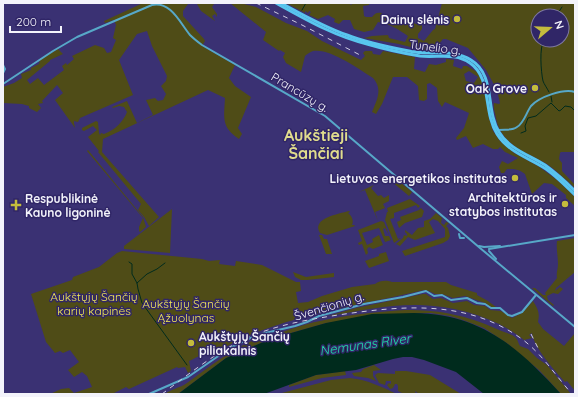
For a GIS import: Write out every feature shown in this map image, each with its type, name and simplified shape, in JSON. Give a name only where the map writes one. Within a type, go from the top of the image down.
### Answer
[{"type":"main road","name":"Tunelio g.","points":[[276,3],[320,26],[355,41],[426,56],[455,53],[474,61],[483,72],[487,81],[492,115],[496,130],[514,147],[552,171],[575,191]]},
{"type":"main road","name":"Tunelio g.","points":[[281,3],[312,20],[355,38],[418,53],[454,56],[466,60],[474,66],[481,75],[489,115],[496,130],[507,146],[546,169],[575,195]]},
{"type":"street","name":"Prancūzų g.","points":[[3,84],[77,37],[152,5],[161,5],[168,8],[197,41],[322,114],[476,244],[487,250]]},
{"type":"street","points":[[3,65],[5,69],[3,73]]},
{"type":"street","points":[[496,130],[514,129],[519,126],[530,108],[539,100],[564,90],[575,92]]},
{"type":"street","points":[[495,124],[504,129]]},
{"type":"street","points":[[502,136],[504,129]]},
{"type":"street","points":[[457,228],[460,238],[470,239]]},
{"type":"street","points":[[459,234],[464,233],[464,238]]},
{"type":"street","points":[[487,250],[575,235]]},
{"type":"street","name":"Prancūzų g.","points":[[476,244],[484,247],[499,263],[575,327]]},
{"type":"street","name":"Švenčionių g.","points":[[149,394],[188,377],[223,352],[253,337],[301,324],[319,316],[364,304],[426,292],[434,296],[444,296],[451,300],[467,298],[484,304],[490,308],[500,308],[508,315],[512,316],[522,312],[536,295]]},
{"type":"green space","points":[[143,3],[214,4],[212,7],[217,14],[217,17],[215,14],[212,16],[215,21],[201,11],[197,4],[188,4],[183,11],[183,16],[204,39],[205,41],[202,46],[235,65],[229,78],[235,86],[251,97],[238,128],[242,134],[239,139],[233,135],[226,126],[224,117],[225,98],[208,90],[103,139],[102,152],[159,217],[149,226],[138,210],[141,204],[98,152],[99,151],[88,137],[97,130],[93,126],[84,131],[82,130],[82,128],[96,121],[98,122],[100,135],[101,133],[104,134],[112,130],[121,122],[127,112],[124,107],[112,107],[127,101],[137,123],[153,115],[146,100],[155,98],[158,101],[163,100],[166,94],[161,86],[166,81],[167,76],[152,46],[147,31],[137,34],[119,60],[133,95],[80,118],[78,122],[74,121],[75,128],[55,100],[63,93],[57,85],[42,101],[43,103],[38,104],[41,108],[37,112],[29,108],[29,106],[22,104],[3,103],[3,87],[22,78],[21,74],[31,70],[31,68],[39,64],[40,60],[58,49],[63,54],[50,60],[27,80],[30,84],[38,78],[44,85],[64,70],[62,66],[66,63],[67,65],[74,59],[72,56],[95,45],[104,48],[107,53],[111,52],[116,40],[113,38],[116,25],[114,20],[105,23],[104,21]]},
{"type":"green space","points":[[230,3],[240,3],[256,7],[286,23],[307,31],[322,41],[361,60],[365,56],[363,53],[365,51],[372,51],[373,54],[380,55],[383,51],[415,57],[414,69],[425,72],[429,64],[436,65],[446,62],[446,59],[454,60],[453,66],[462,69],[463,66],[467,66],[477,72],[483,82],[489,118],[493,131],[500,141],[514,153],[538,166],[557,180],[575,197],[575,206],[566,198],[566,195],[552,184],[544,183],[532,194],[523,172],[507,169],[504,173],[501,173],[499,167],[502,161],[508,164],[518,158],[505,152],[500,147],[498,149],[493,149],[483,144],[473,148],[466,136],[457,140],[456,138],[464,128],[469,113],[445,102],[442,107],[438,101],[437,88],[430,83],[427,84],[427,99],[424,101],[419,100],[418,86],[407,77],[393,77],[382,104],[376,114],[372,112],[378,95],[378,86],[373,78],[344,60],[320,51],[313,51],[305,56],[301,72],[286,63],[283,57],[285,53],[280,50],[279,51],[263,40],[266,32]],"holes":[[[469,71],[478,77],[474,83],[466,81],[464,74]]]},
{"type":"green space","name":"Oak Grove","points":[[286,3],[349,3],[351,5],[353,3],[369,3],[369,5],[363,6],[364,16],[366,17],[372,17],[376,13],[382,13],[381,19],[397,17],[406,20],[408,23],[411,16],[415,24],[422,23],[422,29],[418,34],[418,38],[424,41],[435,29],[442,3],[575,3],[575,152],[561,152],[559,159],[562,163],[562,171],[575,185],[575,188],[547,164],[516,147],[503,135],[494,109],[494,103],[500,103],[497,90],[486,70],[468,48],[446,39],[443,39],[438,45],[430,50],[422,50],[399,44],[364,38],[388,35],[389,38],[405,42],[408,36],[394,27],[378,22],[373,30],[364,32],[354,29],[350,20],[343,20],[339,24],[334,22],[335,19],[328,15],[318,19],[309,15],[311,12],[309,11],[308,13],[305,11],[305,13]]},
{"type":"green space","points":[[88,150],[143,217],[146,227],[140,232],[139,227],[143,218],[87,151]]},
{"type":"green space","points":[[395,178],[412,192],[409,196],[391,181]]},
{"type":"green space","points":[[374,185],[371,188],[378,196],[381,195],[384,198],[389,195],[389,201],[383,204],[385,208],[375,212],[378,221],[365,190],[359,192]]},
{"type":"green space","points":[[410,199],[420,206],[418,208],[416,205],[394,213],[394,218],[390,219],[398,239],[401,238],[394,243],[385,220],[388,212],[387,208]]},
{"type":"green space","points":[[421,208],[424,211],[422,217],[405,223],[399,228],[397,222],[401,220],[400,217]]},
{"type":"green space","points":[[172,209],[170,253],[124,249],[124,246]]},
{"type":"green space","points":[[350,212],[348,213],[353,220],[352,225],[355,226],[327,235],[320,233],[318,228],[319,224],[323,220],[333,215]]},
{"type":"green space","points":[[436,213],[442,218],[441,223],[444,225],[446,222],[449,223],[446,226],[450,236],[448,240],[405,256],[402,251],[445,237],[445,229],[438,221],[433,219],[429,222],[435,233],[415,240],[408,237],[400,246],[396,244],[403,238],[404,235],[407,236],[405,230],[412,235],[418,228],[424,227],[424,221],[430,219]]},
{"type":"green space","points":[[381,221],[384,222],[389,235],[385,228],[383,229],[385,236],[389,236],[391,240],[385,242],[379,228],[362,233],[367,245],[373,242],[372,239],[379,235],[383,245],[373,249],[369,247],[366,255],[362,244],[359,245],[358,243],[362,241],[358,230]]},
{"type":"green space","points":[[319,235],[322,235],[324,239],[327,239],[332,254],[326,254]]},
{"type":"green space","points":[[575,238],[575,272],[556,288],[555,291],[560,287],[563,289],[558,294],[553,293],[547,296],[548,300],[554,305],[553,306],[532,288],[535,288],[543,295],[546,295],[545,293],[557,278],[557,241]]},
{"type":"green space","name":"Aukštųjų Šančių Ąžuolynas","points":[[122,251],[209,261],[220,260],[219,264],[235,266],[236,261],[262,265],[296,282],[300,282],[301,291],[296,292],[298,303],[308,302],[352,287],[386,281],[446,282],[477,293],[477,295],[496,307],[491,307],[485,303],[465,296],[453,298],[424,290],[312,315],[268,328],[243,338],[215,353],[199,356],[189,361],[191,371],[188,373],[185,367],[177,367],[129,389],[126,387],[112,394],[50,394],[61,389],[69,388],[74,393],[92,387],[87,376],[82,372],[74,377],[68,370],[79,362],[70,350],[63,353],[60,351],[55,353],[46,342],[31,294],[72,280],[73,277],[99,267],[117,253]]},
{"type":"green space","points":[[386,252],[389,261],[369,268],[365,261]]},
{"type":"green space","points":[[293,272],[306,277],[334,273],[334,277],[301,280],[295,277]]},
{"type":"green space","points":[[426,294],[433,299],[441,298],[453,303],[467,301],[474,305],[485,306],[490,310],[501,311],[512,318],[522,313],[533,301],[538,311],[538,322],[543,329],[564,346],[575,333],[575,391],[567,381],[565,382],[546,359],[537,345],[532,333],[529,335],[532,338],[524,340],[501,325],[475,314],[461,310],[433,306],[409,305],[374,308],[328,316],[356,308]]},
{"type":"green space","points":[[405,310],[453,314],[510,334],[517,339],[520,346],[528,349],[547,365],[571,394],[561,394],[540,371],[508,344],[484,328],[450,316],[431,313],[414,313],[326,323],[270,339],[226,358],[178,394],[165,394],[187,383],[246,343],[258,338],[271,337],[305,325],[338,317]]},
{"type":"green space","points":[[374,365],[381,370],[373,371],[373,376],[376,381],[354,376],[352,373],[361,372],[363,369]]},
{"type":"green space","points":[[345,371],[346,375],[322,378],[289,387],[289,385],[316,375]]},
{"type":"green space","points":[[395,371],[406,371],[430,375],[461,394],[419,394],[415,391],[416,394],[404,394],[398,391],[397,384],[390,389],[387,385],[389,383],[391,384],[391,381],[386,381],[385,385],[379,383],[375,375],[378,373],[395,374]]},
{"type":"green space","points":[[350,378],[369,382],[397,394],[278,394],[331,380]]},
{"type":"water","name":"Nemunas River","points":[[414,313],[459,319],[496,336],[529,362],[561,394],[484,394],[456,372],[424,360],[412,357],[403,357],[356,370],[316,375],[264,394],[178,394],[226,358],[270,339],[326,323],[372,314]]},
{"type":"waterway","points":[[302,10],[306,3]]},
{"type":"waterway","points":[[541,48],[543,81],[549,92]]},
{"type":"waterway","points":[[551,96],[552,102]]},
{"type":"waterway","points":[[521,133],[526,131],[525,126],[528,118],[536,116],[551,103],[559,111],[565,106],[571,107],[575,111]]},
{"type":"waterway","points":[[129,262],[132,264],[132,274],[137,283],[142,303],[187,365]]},
{"type":"waterway","points":[[137,283],[147,274],[165,263]]},
{"type":"railway","points":[[256,3],[360,55]]},
{"type":"railway","points":[[162,394],[224,350],[258,333],[280,326],[338,315],[385,309],[408,308],[431,308],[454,311],[476,316],[498,325],[519,337],[534,349],[572,394]]},
{"type":"railway","points":[[531,334],[539,350]]},
{"type":"place","name":"Dainų slėnis","points":[[457,19]]},
{"type":"place","name":"Oak Grove","points":[[535,88]]},
{"type":"place","name":"Lietuvos energetikos institutas","points":[[515,178]]},
{"type":"place","name":"Architektūros ir statybos institutas","points":[[565,204]]},
{"type":"place","name":"Respublikinė Kauno ligoninė","points":[[16,205]]},
{"type":"place","name":"Aukštųjų Šančių piliakalnis","points":[[191,343]]},
{"type":"district","name":"Aukštieji Šančiai","points":[[316,144]]},
{"type":"park label","name":"Aukštųjų Šančių karių kapinės","points":[[94,303]]}]
